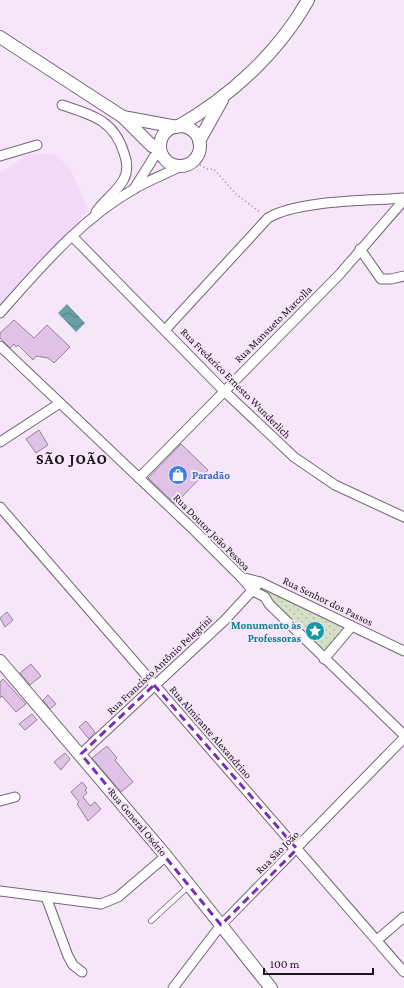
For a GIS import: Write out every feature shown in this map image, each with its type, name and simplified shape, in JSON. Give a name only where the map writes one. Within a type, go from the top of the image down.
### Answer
[{"type":"main road","points":[[160,151],[165,134],[224,97],[280,41],[308,0]]},
{"type":"main road","points":[[0,37],[123,116],[152,146],[160,151],[167,161],[174,165],[181,166],[193,162],[198,156],[200,148],[199,141],[193,131],[182,127],[123,116]]},
{"type":"main road","points":[[199,141],[224,97]]},
{"type":"main road","name":"Rua General Osório","points":[[0,661],[81,754],[166,856],[271,988]]},
{"type":"street","points":[[62,105],[86,113],[105,122],[116,134],[126,159],[127,172],[124,180],[105,200],[93,217]]},
{"type":"street","points":[[0,156],[37,145]]},
{"type":"street","points":[[134,189],[154,157],[160,151]]},
{"type":"street","points":[[0,314],[72,236],[93,217],[134,189],[181,166]]},
{"type":"street","points":[[165,330],[268,218],[278,212],[301,207],[404,199]]},
{"type":"street","name":"Rua Mansueto Marcolla","points":[[139,478],[338,275],[404,199]]},
{"type":"street","name":"Rua Frederico Ernesto Wunderlich","points":[[72,236],[262,428],[313,471],[335,485],[404,517]]},
{"type":"street","points":[[360,249],[381,279],[391,279],[404,276]]},
{"type":"street","name":"Rua Doutor João Pessoa","points":[[0,346],[139,478],[241,577],[253,591],[265,597],[269,604],[404,737]]},
{"type":"street","points":[[0,442],[60,403]]},
{"type":"street","name":"Rua Almirante Alexandrino","points":[[0,507],[404,972]]},
{"type":"street","name":"Rua Senhor dos Passos","points":[[241,577],[260,582],[404,650]]},
{"type":"street","name":"Rua Francisco Antônio Pelegrini","points":[[81,754],[225,620],[260,582]]},
{"type":"street","points":[[265,597],[271,587]]},
{"type":"street","points":[[324,659],[352,626]]},
{"type":"street","name":"Rua São João","points":[[173,988],[221,925],[297,849],[404,737]]},
{"type":"street","points":[[0,801],[15,797]]},
{"type":"street","points":[[0,891],[101,904],[110,902],[118,897],[166,856]]},
{"type":"street","points":[[46,897],[68,956],[73,965],[82,972]]},
{"type":"street","points":[[377,940],[404,917]]},
{"type":"lane","points":[[151,920],[189,886]]},
{"type":"path","points":[[193,162],[207,169],[214,169],[236,194],[268,218]]},
{"type":"highlighted area","points":[[154,685],[297,849],[221,925],[81,754]]},
{"type":"shaded area","points":[[29,154],[54,154],[69,167],[89,210],[0,307],[0,173]]},
{"type":"shaded area","points":[[271,587],[351,626],[324,658],[265,597]]},
{"type":"water","points":[[67,304],[85,323],[76,332],[58,313]]},
{"type":"building","points":[[14,320],[34,338],[47,325],[70,347],[54,363],[48,358],[36,356],[33,360],[18,345],[16,347],[14,344],[10,348],[0,338],[0,333]]},
{"type":"building","points":[[39,430],[48,445],[36,453],[26,439]]},
{"type":"building","name":"Paradão","points":[[181,444],[208,470],[175,504],[148,478]]},
{"type":"building","points":[[7,612],[13,620],[5,627],[0,618]]},
{"type":"building","points":[[31,664],[41,676],[30,685],[20,673]]},
{"type":"building","points":[[3,679],[26,704],[16,712],[2,696],[0,698],[0,682]]},
{"type":"building","points":[[48,695],[56,704],[50,709],[43,700]]},
{"type":"building","points":[[32,714],[37,720],[25,730],[19,724]]},
{"type":"building","points":[[86,721],[95,732],[89,739],[79,727]]},
{"type":"building","points":[[107,746],[117,758],[115,760],[133,782],[121,792],[92,758]]},
{"type":"building","points":[[65,753],[70,759],[61,770],[54,762]]},
{"type":"building","points":[[82,782],[87,788],[85,790],[87,793],[83,797],[90,806],[95,802],[101,809],[88,821],[77,804],[79,802],[71,792]]},
{"type":"place","name":"Paradão","points":[[178,475]]},
{"type":"place","name":"Monumento às Professoras","points":[[315,631]]},
{"type":"district","name":"SÃO JOÃO","points":[[72,459]]}]
